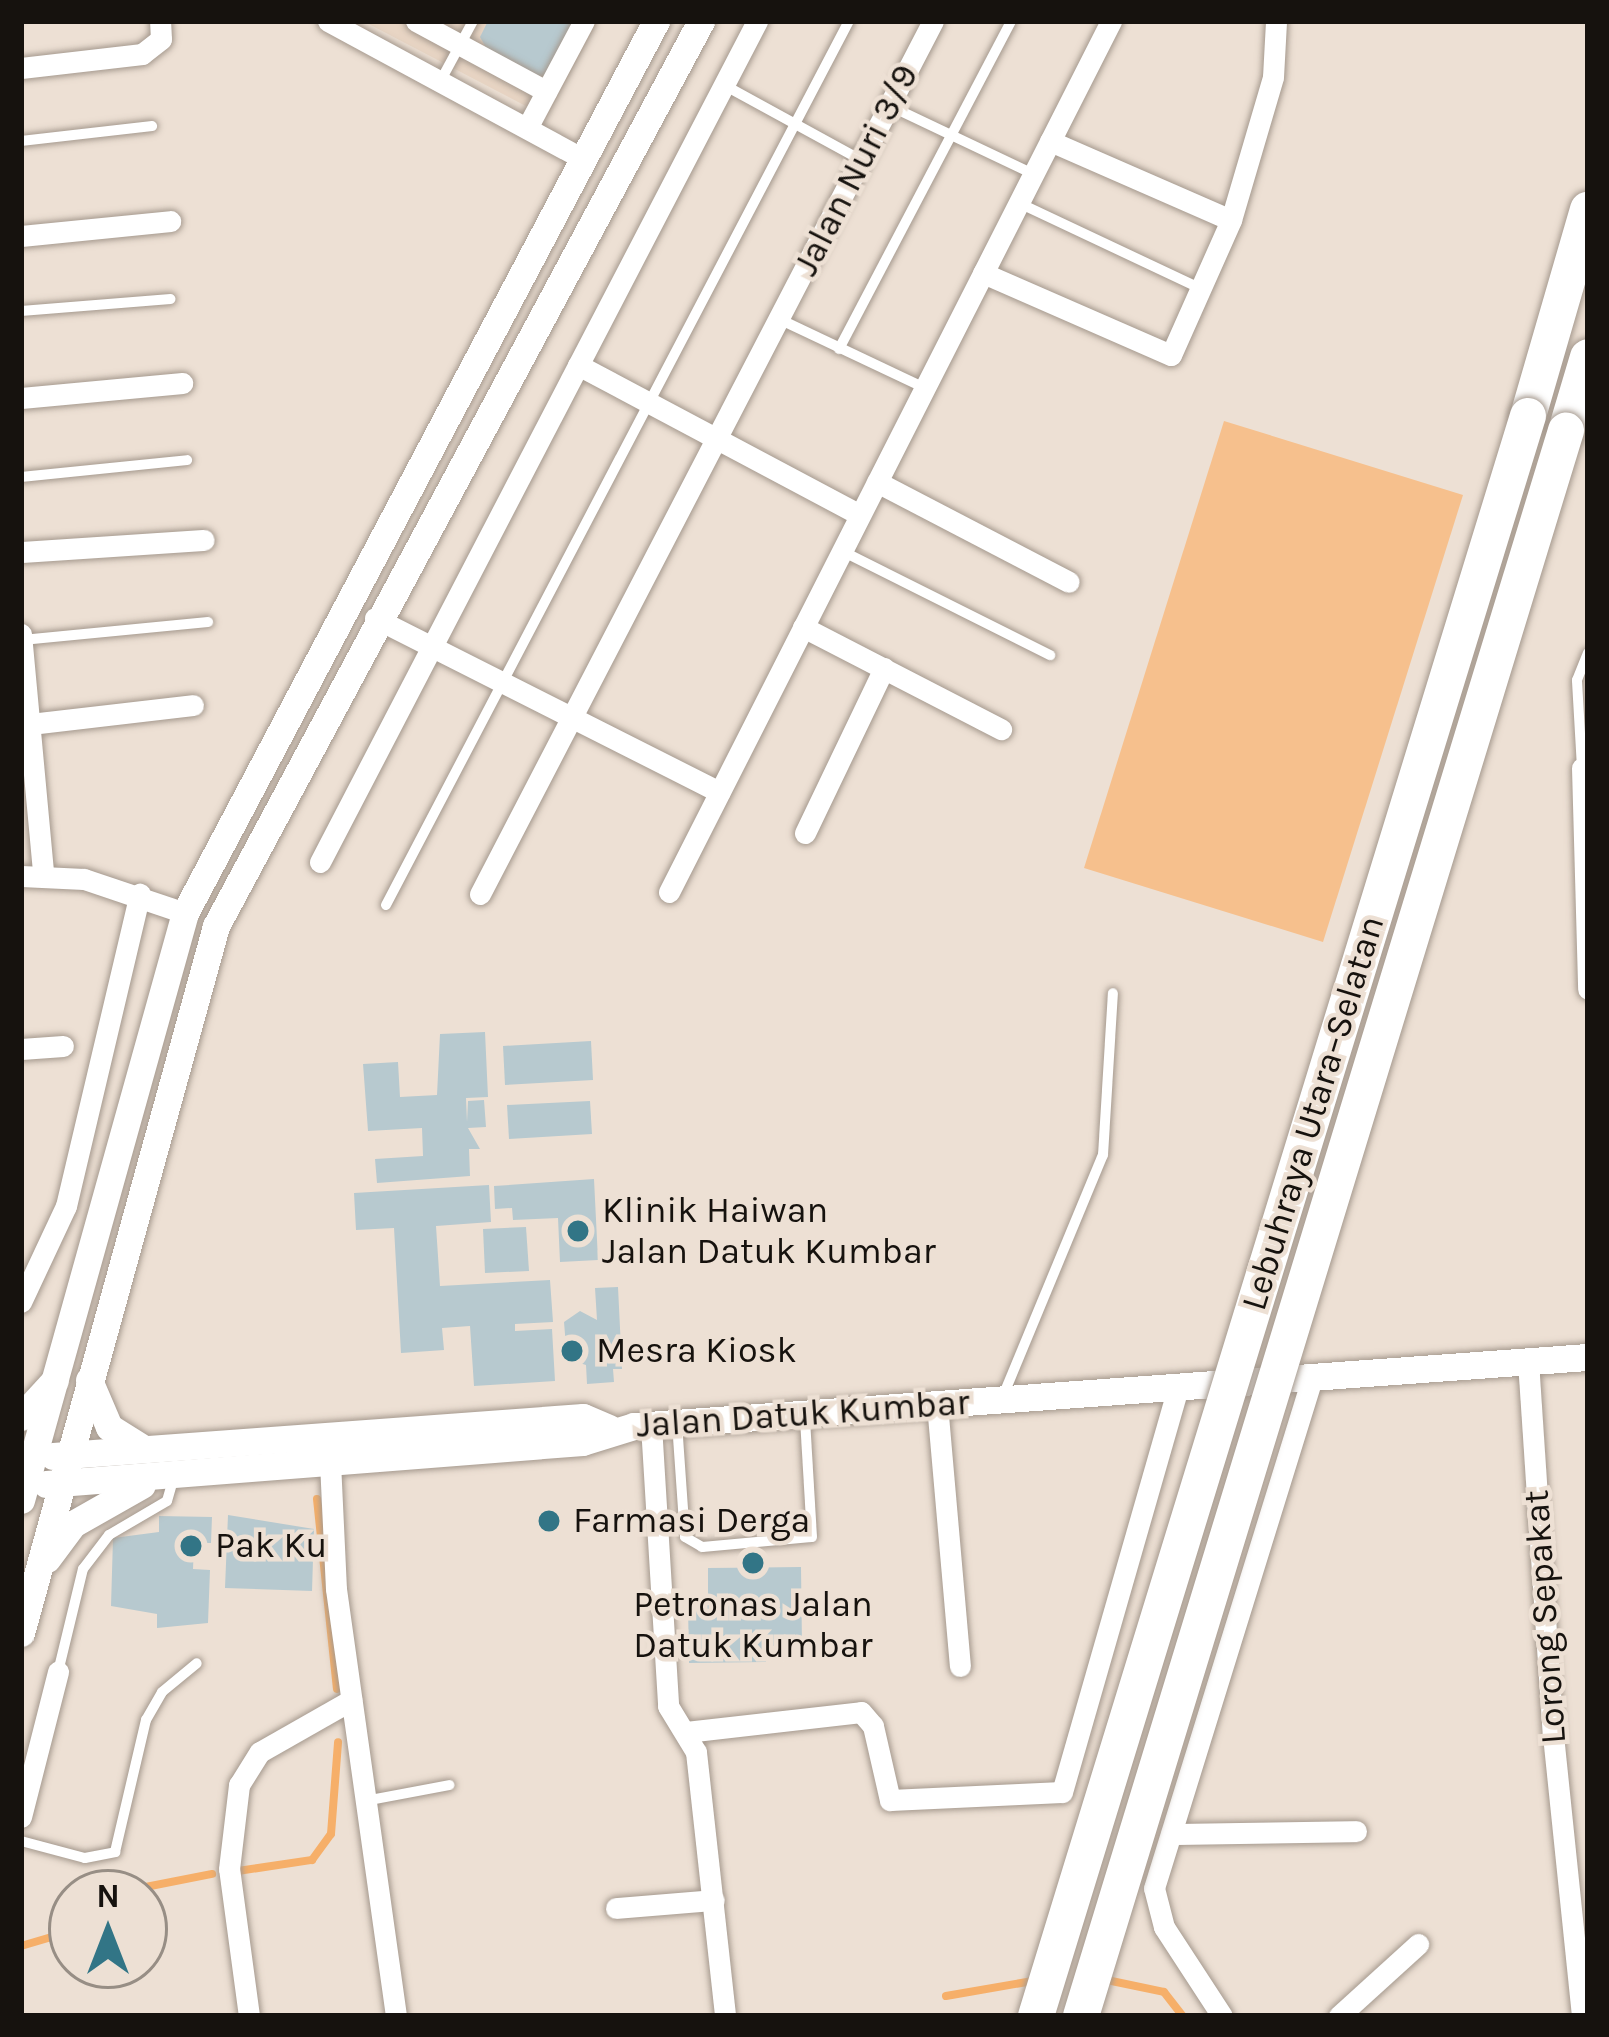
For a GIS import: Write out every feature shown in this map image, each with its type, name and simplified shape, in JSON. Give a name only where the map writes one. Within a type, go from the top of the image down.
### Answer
[{"type":"highway","name":"Lebuhraya Utara–Selatan","points":[[1036,2016],[1588,210]]},
{"type":"highway","name":"Lebuhraya Utara–Selatan","points":[[1081,2016],[1588,357]]},
{"type":"main road","points":[[24,1478],[60,1375],[185,913],[656,21]]},
{"type":"main road","points":[[21,1633],[216,926],[376,618],[701,21]]},
{"type":"main road","name":"Jalan Datuk Kumbar","points":[[24,1478],[68,1455],[805,1415],[1588,1357]]},
{"type":"main road","points":[[21,1417],[60,1375]]},
{"type":"main road","points":[[89,1380],[110,1427],[146,1449]]},
{"type":"main road","name":"Jalan Datuk Kumbar","points":[[24,1478],[61,1483],[582,1442],[596,1423]]},
{"type":"main road","points":[[34,1587],[73,1524],[103,1501],[174,1474]]},
{"type":"street","points":[[21,68],[142,54],[160,40],[160,21]]},
{"type":"street","points":[[328,21],[586,160]]},
{"type":"street","points":[[416,21],[546,91]]},
{"type":"street","points":[[527,128],[584,21]]},
{"type":"street","points":[[320,862],[757,21]]},
{"type":"street","name":"Jalan Nuri 3/9","points":[[480,894],[933,21]]},
{"type":"street","points":[[669,892],[1111,21]]},
{"type":"street","points":[[983,273],[1161,356],[1177,350],[1231,220],[1274,77],[1276,21]]},
{"type":"street","points":[[1050,141],[1231,220]]},
{"type":"street","points":[[21,236],[170,221]]},
{"type":"street","points":[[578,365],[860,515]]},
{"type":"street","points":[[21,398],[182,383]]},
{"type":"street","points":[[877,482],[1069,582]]},
{"type":"street","points":[[21,552],[204,540]]},
{"type":"street","points":[[376,618],[719,792]]},
{"type":"street","points":[[803,627],[1000,729]]},
{"type":"street","points":[[21,637],[30,724],[32,874],[140,894],[185,913]]},
{"type":"street","points":[[805,833],[884,668]]},
{"type":"street","points":[[30,724],[194,705]]},
{"type":"street","points":[[1582,769],[1588,989]]},
{"type":"street","points":[[21,1302],[66,1206],[140,894]]},
{"type":"street","points":[[21,1049],[63,1046]]},
{"type":"street","name":"Lorong Sepakat","points":[[1528,1361],[1578,1906],[1582,2016]]},
{"type":"street","points":[[1222,2016],[1156,1905],[1172,1834],[1312,1375]]},
{"type":"street","points":[[686,1732],[861,1712],[873,1726],[890,1800],[1062,1792],[1179,1385]]},
{"type":"street","points":[[937,1404],[960,1666]]},
{"type":"street","points":[[664,1424],[668,1706],[696,1752],[725,2016]]},
{"type":"street","points":[[330,1462],[351,1700],[396,2016]]},
{"type":"street","points":[[21,1816],[58,1672]]},
{"type":"street","points":[[249,2016],[229,1869],[238,1785],[260,1752],[351,1700]]},
{"type":"street","points":[[1172,1834],[1356,1831]]},
{"type":"street","points":[[616,1908],[714,1900]]},
{"type":"street","points":[[1339,2016],[1418,1944]]},
{"type":"lane","points":[[441,80],[473,21]]},
{"type":"lane","points":[[386,905],[849,21]]},
{"type":"lane","points":[[839,349],[1011,21]]},
{"type":"lane","points":[[724,85],[861,160]]},
{"type":"lane","points":[[890,105],[1033,174]]},
{"type":"lane","points":[[21,141],[152,126]]},
{"type":"lane","points":[[1018,202],[1202,289]]},
{"type":"lane","points":[[21,311],[171,299]]},
{"type":"lane","points":[[778,319],[925,388]]},
{"type":"lane","points":[[21,476],[187,460]]},
{"type":"lane","points":[[842,551],[1050,655]]},
{"type":"lane","points":[[21,637],[208,622]]},
{"type":"lane","points":[[1582,769],[1577,680],[1588,653]]},
{"type":"lane","points":[[1002,1399],[1103,1155],[1114,993]]},
{"type":"lane","points":[[664,1424],[685,1537],[702,1547],[812,1537],[805,1415]]},
{"type":"lane","points":[[58,1672],[83,1569],[110,1535],[166,1501],[174,1474]]},
{"type":"lane","points":[[21,1840],[85,1858],[115,1852],[146,1720],[163,1692],[197,1663]]},
{"type":"lane","points":[[365,1801],[450,1785]]},
{"type":"shaded area","points":[[363,21],[598,21],[547,117]]},
{"type":"shaded area","points":[[1224,421],[1463,495],[1323,942],[1084,868]]},
{"type":"building","points":[[488,21],[583,21],[554,76],[529,77],[492,58],[480,37]]},
{"type":"building","points":[[485,1032],[488,1097],[466,1098],[467,1122],[468,1101],[484,1100],[486,1127],[468,1128],[480,1149],[469,1149],[470,1176],[377,1183],[375,1159],[423,1156],[422,1128],[368,1131],[363,1064],[398,1062],[400,1097],[437,1095],[440,1034]]},
{"type":"building","points":[[591,1041],[593,1080],[505,1085],[503,1046]]},
{"type":"building","points":[[590,1101],[592,1134],[509,1139],[507,1105]]},
{"type":"building","name":"Klinik Haiwan Jalan Datuk Kumbar","points":[[594,1179],[598,1260],[560,1262],[558,1218],[513,1220],[512,1208],[495,1209],[494,1186]]},
{"type":"building","points":[[489,1185],[491,1222],[436,1226],[440,1286],[550,1280],[553,1322],[515,1324],[515,1331],[552,1329],[555,1381],[474,1386],[470,1326],[442,1328],[444,1350],[401,1353],[394,1228],[356,1230],[354,1193]]},
{"type":"building","points":[[526,1227],[529,1271],[485,1273],[483,1229]]},
{"type":"building","points":[[618,1287],[622,1369],[613,1369],[614,1382],[587,1384],[586,1365],[567,1359],[564,1322],[580,1311],[597,1320],[595,1288]]},
{"type":"building","points":[[228,1515],[314,1529],[312,1591],[225,1588]]},
{"type":"building","points":[[159,1516],[212,1517],[211,1543],[194,1543],[193,1569],[210,1570],[208,1623],[157,1628],[157,1614],[111,1606],[113,1538],[159,1532]]},
{"type":"building","points":[[801,1567],[802,1646],[766,1646],[766,1662],[689,1663],[688,1605],[708,1605],[708,1568]]},
{"type":"waterway","points":[[317,1499],[337,1689]]},
{"type":"waterway","points":[[238,1871],[312,1860],[331,1834],[338,1742]]},
{"type":"waterway","points":[[168,1883],[212,1874]]},
{"type":"waterway","points":[[21,1946],[48,1938]]},
{"type":"waterway","points":[[1102,1979],[1164,1992],[1183,2016]]},
{"type":"waterway","points":[[946,1996],[1033,1981]]},
{"type":"place","name":"Klinik Haiwan Jalan Datuk Kumbar","points":[[578,1231]]},
{"type":"place","name":"Mesra Kiosk","points":[[572,1351]]},
{"type":"place","name":"Farmasi Derga","points":[[549,1521]]},
{"type":"place","name":"Pak Ku","points":[[191,1546]]},
{"type":"place","name":"Petronas Jalan Datuk Kumbar","points":[[753,1563]]}]
